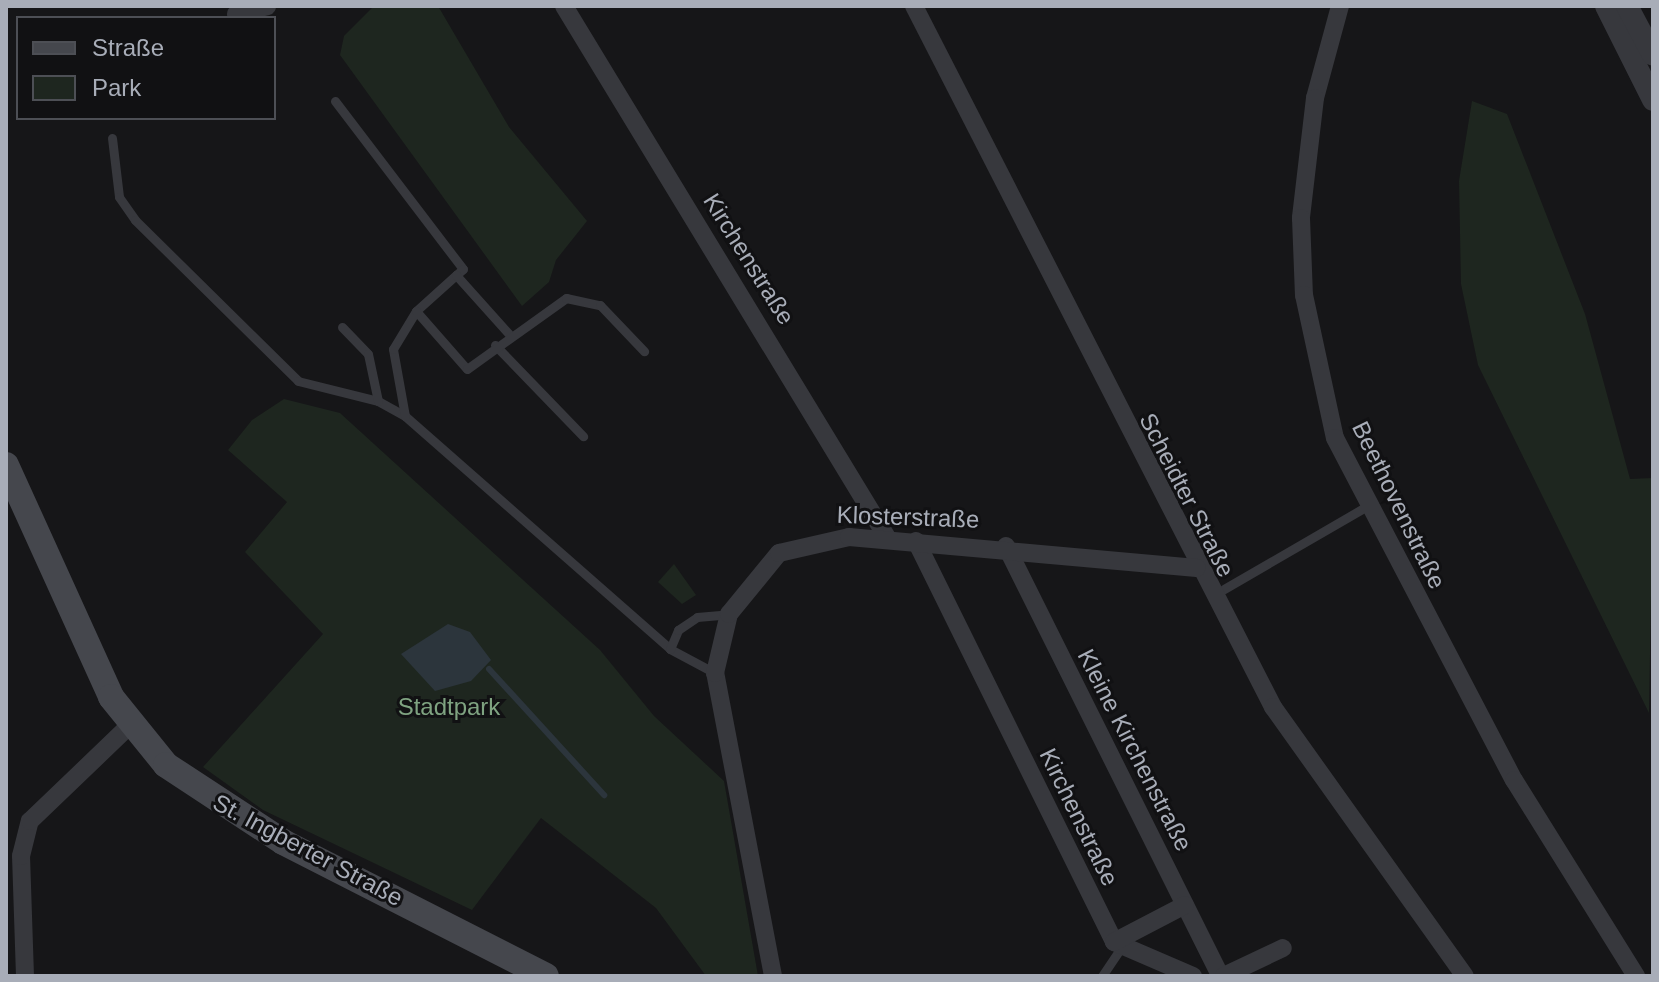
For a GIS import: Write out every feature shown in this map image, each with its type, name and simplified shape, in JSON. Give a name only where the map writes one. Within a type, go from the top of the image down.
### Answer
[{"type":"main road","name":"St. Ingberter Straße","points":[[6,465],[128,727],[166,765],[240,817],[546,976]]},
{"type":"street","points":[[236,14],[267,6]]},
{"type":"street","name":"Kirchenstraße","points":[[564,6],[888,539]]},
{"type":"street","name":"Scheidter Straße","points":[[914,6],[1197,568],[1331,797],[1465,976]]},
{"type":"street","name":"Beethovenstraße","points":[[1340,6],[1307,144],[1304,295],[1335,438],[1514,780],[1636,976]]},
{"type":"street","points":[[1606,6],[1653,100]]},
{"type":"street","points":[[1627,6],[1653,55]]},
{"type":"street","name":"Klosterstraße","points":[[773,976],[715,673],[729,614],[779,553],[823,538],[888,539],[1006,546],[1197,568]]},
{"type":"street","name":"Kirchenstraße","points":[[916,541],[1118,945]]},
{"type":"street","name":"Kleine Kirchenstraße","points":[[1006,546],[1222,976]]},
{"type":"street","points":[[25,976],[21,856],[30,821],[128,727]]},
{"type":"street","points":[[1118,945],[1185,905]]},
{"type":"street","points":[[1118,945],[1193,976]]},
{"type":"street","points":[[1222,976],[1283,948]]},
{"type":"lane","points":[[335,101],[463,269],[416,311],[393,349],[405,416]]},
{"type":"lane","points":[[112,138],[119,197],[135,220],[282,367],[315,389],[378,401],[405,416],[670,649],[715,673]]},
{"type":"lane","points":[[456,275],[509,334]]},
{"type":"lane","points":[[416,311],[467,369],[552,302],[587,297],[644,351]]},
{"type":"lane","points":[[342,327],[368,354],[378,401]]},
{"type":"lane","points":[[495,345],[583,436]]},
{"type":"lane","points":[[1224,589],[1369,505]]},
{"type":"lane","points":[[670,649],[678,630],[697,617],[729,614]]},
{"type":"lane","points":[[1102,976],[1118,945]]},
{"type":"green space","points":[[374,6],[438,6],[509,127],[587,221],[556,260],[549,282],[522,306],[340,55],[344,36]]},
{"type":"green space","points":[[1472,101],[1507,114],[1585,314],[1630,479],[1653,478],[1649,713],[1478,365],[1461,284],[1459,181]]},
{"type":"green space","name":"Stadtpark","points":[[284,399],[340,413],[600,650],[654,716],[724,781],[758,976],[706,976],[656,908],[541,818],[472,910],[263,810],[203,767],[323,634],[245,552],[287,502],[228,450],[252,420]]},
{"type":"green space","points":[[674,564],[696,595],[682,604],[658,582]]},
{"type":"shaded area","points":[[448,624],[470,632],[491,660],[471,681],[435,691],[401,654]]},
{"type":"waterway","points":[[489,669],[604,795]]}]
